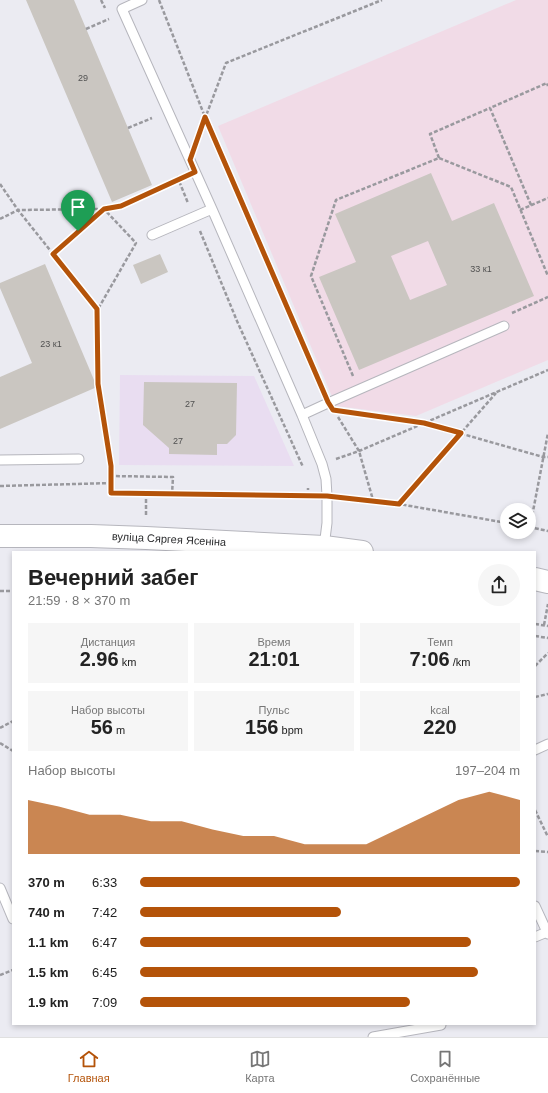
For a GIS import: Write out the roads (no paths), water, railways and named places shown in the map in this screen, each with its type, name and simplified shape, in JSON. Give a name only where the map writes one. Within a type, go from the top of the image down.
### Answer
[{"type":"main road","name":"вуліца Сяргея Ясеніна","points":[[0,536],[115,537],[324,547],[354,551]]},
{"type":"main road","points":[[536,579],[548,582]]},
{"type":"lane","points":[[118,0],[212,209],[322,464],[326,480],[327,496],[327,523],[324,547]]},
{"type":"lane","points":[[122,9],[142,0]]},
{"type":"lane","points":[[152,235],[212,209]]},
{"type":"lane","points":[[302,415],[331,406],[504,326]]},
{"type":"lane","points":[[0,460],[79,459]]},
{"type":"lane","points":[[536,750],[548,744]]},
{"type":"lane","points":[[0,888],[12,917]]},
{"type":"lane","points":[[536,908],[547,933],[536,937]]},
{"type":"lane","points":[[372,1037],[441,1025]]}]
